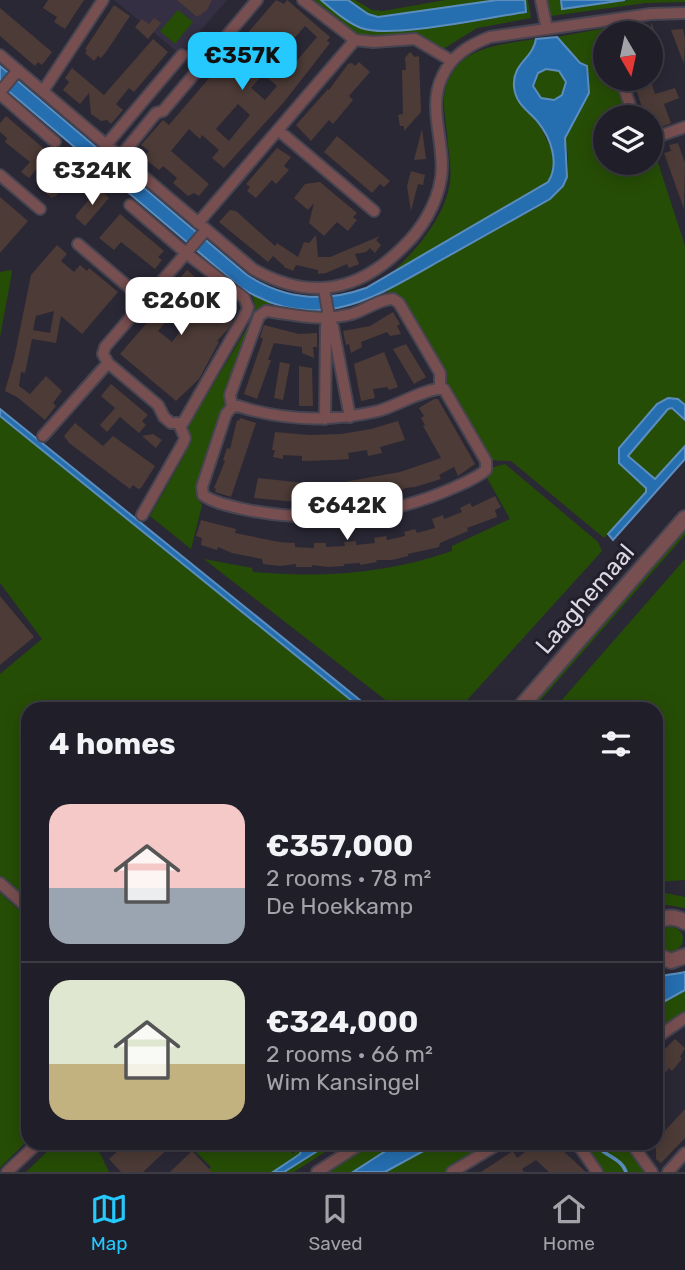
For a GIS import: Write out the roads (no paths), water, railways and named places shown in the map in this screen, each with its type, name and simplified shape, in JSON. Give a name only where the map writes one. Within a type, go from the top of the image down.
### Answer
[{"type":"street","points":[[43,91],[103,0]]},
{"type":"street","points":[[120,157],[156,113],[163,111],[257,0]]},
{"type":"street","points":[[303,0],[355,40],[365,42],[415,39],[452,61]]},
{"type":"street","points":[[543,3],[547,29]]},
{"type":"street","points":[[0,55],[16,73],[43,91],[253,270],[296,287],[324,289],[352,284],[377,271],[408,242],[428,214],[437,195],[441,176],[437,93],[442,77],[452,61],[473,43],[490,37],[651,14],[685,13]]},
{"type":"street","points":[[130,205],[188,250],[244,298],[248,307],[186,419],[179,424],[171,423],[158,405],[108,363],[103,354],[105,347],[188,250],[278,130],[355,40]]},
{"type":"street","points":[[106,145],[182,55]]},
{"type":"street","points":[[16,73],[1,92],[55,142]]},
{"type":"street","points":[[663,135],[685,127]]},
{"type":"street","points":[[278,130],[374,211]]},
{"type":"street","points":[[0,175],[40,209]]},
{"type":"street","points":[[78,244],[145,301]]},
{"type":"street","points":[[324,289],[351,417]]},
{"type":"street","points":[[232,407],[230,395],[257,318],[262,313],[306,318],[356,313],[393,299],[440,373],[440,388]]},
{"type":"street","points":[[325,419],[328,315]]},
{"type":"street","points":[[43,436],[108,363]]},
{"type":"street","points":[[434,388],[440,388],[446,392],[486,461],[486,470],[433,496],[355,515],[278,515],[229,506],[206,498],[202,487],[226,414],[232,407],[238,406],[284,417],[351,417],[397,405],[434,388]]},
{"type":"street","points":[[142,515],[183,443],[185,438],[179,424]]},
{"type":"street","name":"Laaghemaal","points":[[525,702],[685,518]]},
{"type":"street","points":[[0,883],[21,902]]},
{"type":"street","points":[[663,918],[673,917],[684,921]]},
{"type":"street","points":[[663,959],[671,961],[685,956]]},
{"type":"street","points":[[663,1033],[685,1018]]},
{"type":"street","points":[[7,1172],[31,1150]]},
{"type":"street","points":[[317,1172],[351,1150]]},
{"type":"street","points":[[452,1172],[488,1150]]},
{"type":"street","points":[[582,1150],[597,1172]]},
{"type":"street","points":[[636,1150],[652,1172]]},
{"type":"street","points":[[668,1172],[685,1153]]},
{"type":"water","points":[[321,0],[348,0],[368,14],[378,17],[497,0],[525,0],[526,12],[417,29],[375,31],[350,22]]},
{"type":"water","points":[[561,0],[625,0],[562,9]]},
{"type":"water","points":[[557,37],[580,63],[587,66],[589,93],[565,138],[567,177],[563,186],[550,199],[393,287],[344,306],[320,310],[295,309],[268,302],[240,287],[0,84],[0,66],[247,275],[290,294],[335,296],[366,288],[548,182],[552,175],[554,159],[550,143],[538,122],[520,103],[514,87],[516,72],[531,52],[536,39]],"holes":[[[546,69],[559,71],[566,82],[562,95],[554,100],[541,98],[533,86],[538,73]]]},
{"type":"water","points":[[668,398],[678,399],[685,405],[685,420],[672,408],[668,409],[628,456],[655,479],[685,446],[685,459],[613,540],[608,534],[646,492],[646,488],[619,463],[619,448],[657,404]]},
{"type":"water","points":[[0,409],[362,702],[353,702],[0,416]]},
{"type":"water","points":[[685,972],[685,990],[663,1002],[663,976]]},
{"type":"water","points":[[301,1150],[319,1150],[284,1172],[273,1172],[300,1154]]},
{"type":"water","points":[[387,1150],[425,1150],[385,1172],[353,1172]]},
{"type":"waterway","points":[[601,1150],[620,1163],[626,1172]]}]
